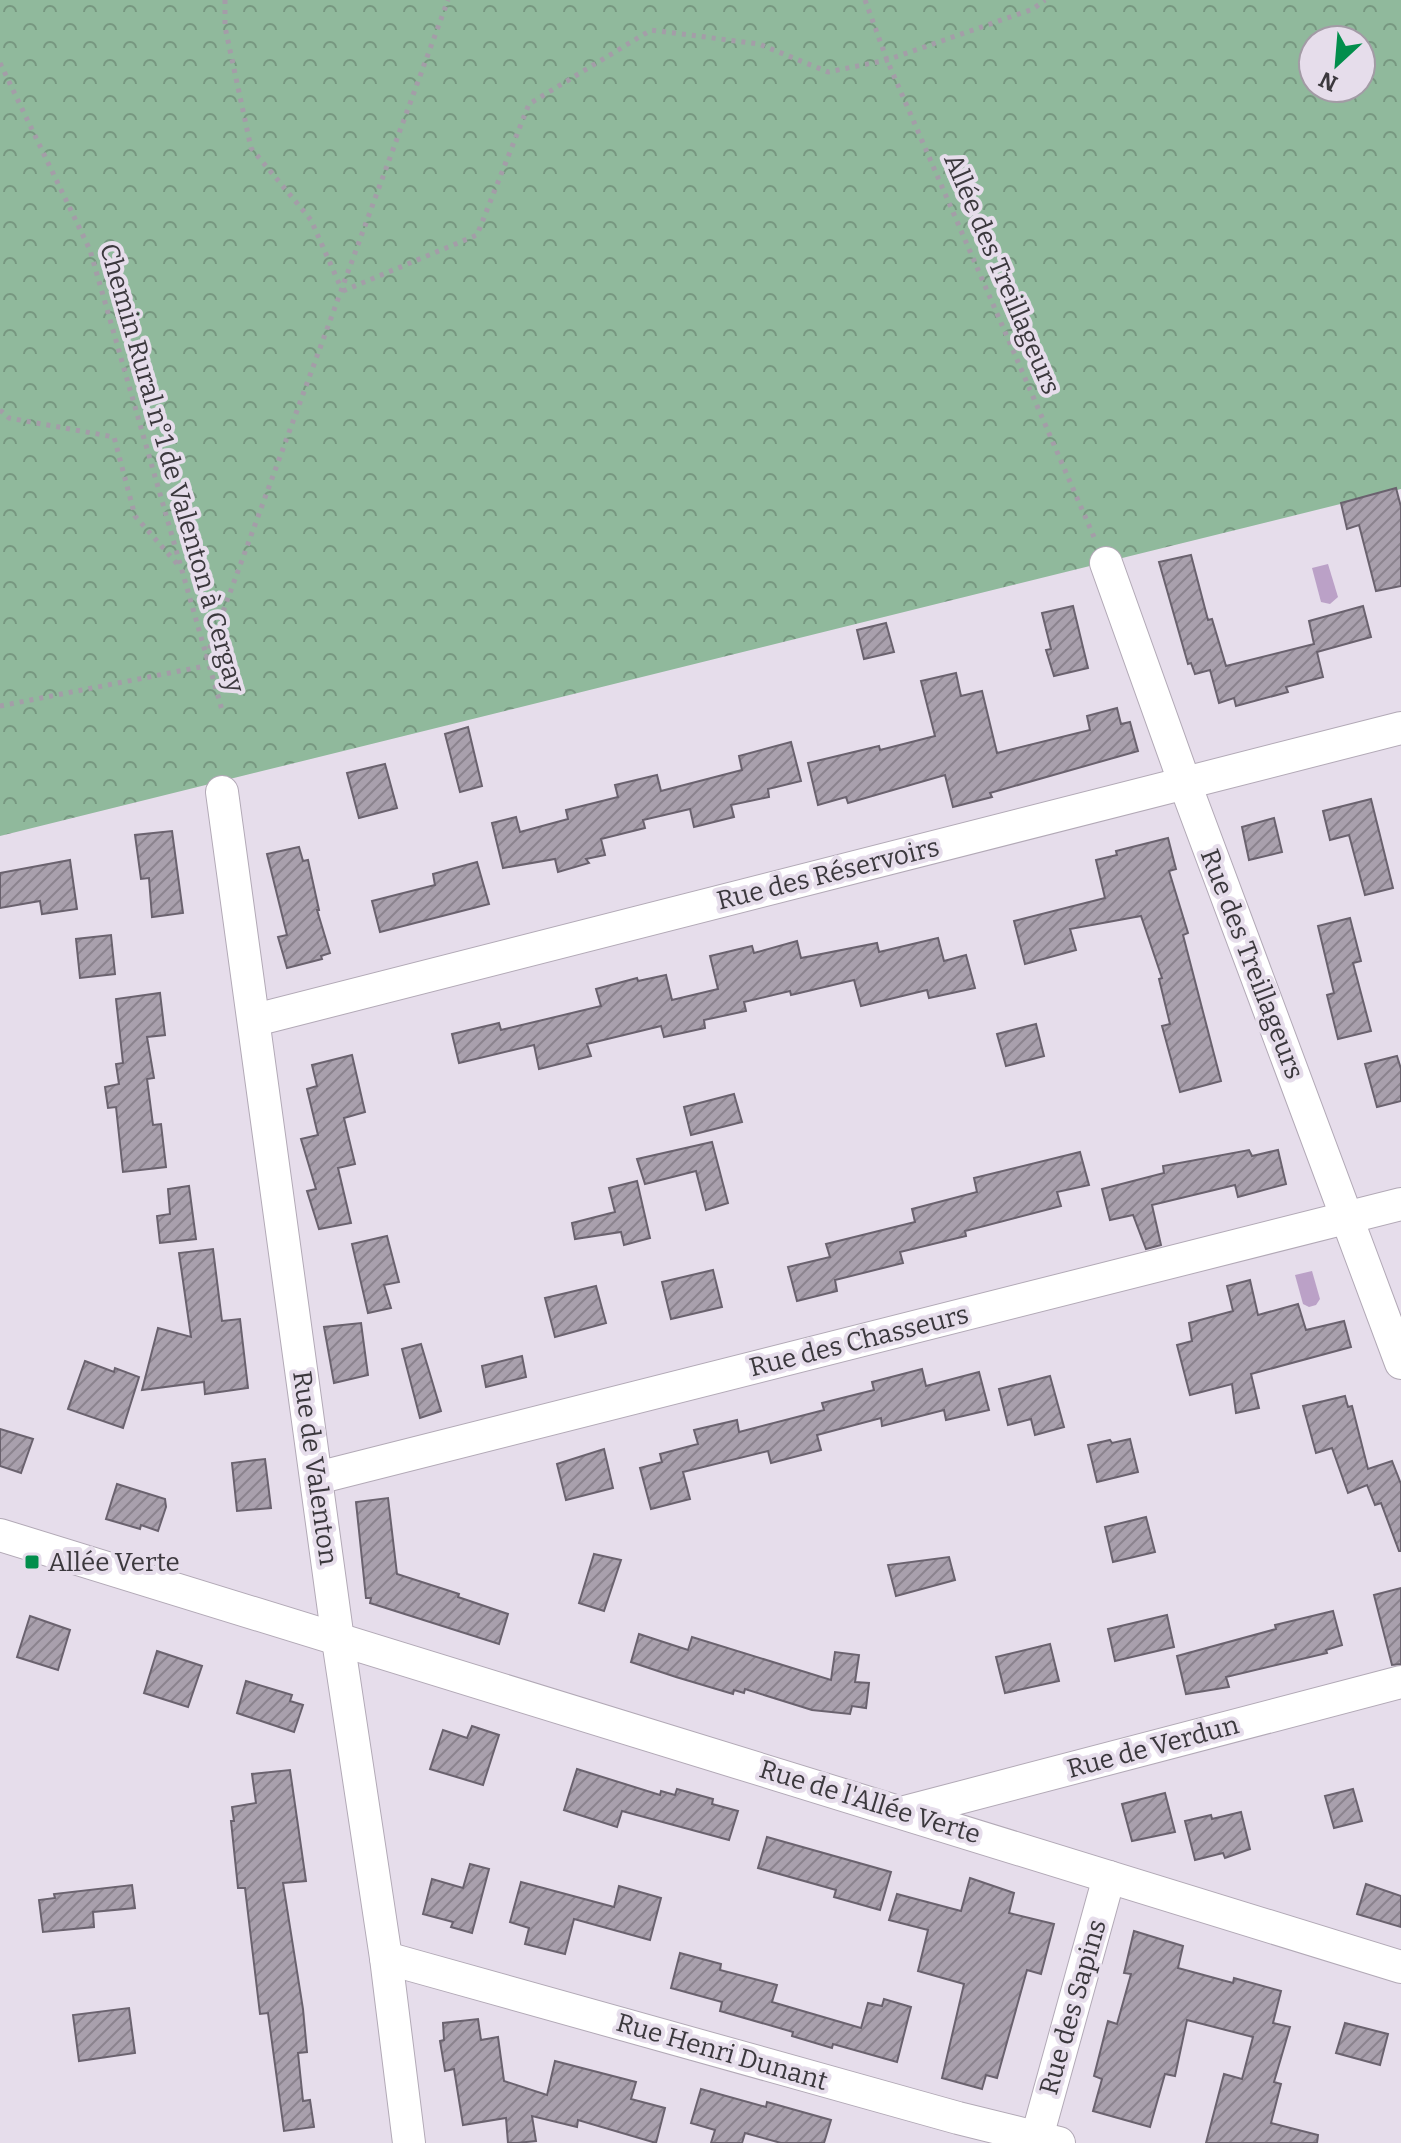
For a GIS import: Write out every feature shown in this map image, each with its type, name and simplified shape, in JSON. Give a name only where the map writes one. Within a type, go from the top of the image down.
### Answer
[{"type":"street","name":"Rue des Treillageurs","points":[[1106,563],[1401,1363]]},
{"type":"street","name":"Rue des Réservoirs","points":[[255,1020],[1401,728]]},
{"type":"street","name":"Rue de Valenton","points":[[222,792],[338,1640],[386,1958],[409,2143]]},
{"type":"street","name":"Rue des Chasseurs","points":[[317,1478],[1401,1204]]},
{"type":"street","points":[[0,1535],[338,1640]]},
{"type":"street","name":"Rue de l'Allée Verte","points":[[338,1640],[1401,1967]]},
{"type":"street","name":"Rue de Verdun","points":[[904,1812],[1401,1682]]},
{"type":"street","name":"Rue des Sapins","points":[[1048,2140],[1109,1877]]},
{"type":"street","name":"Rue Henri Dunant","points":[[386,1958],[955,2131],[1048,2140]]},
{"type":"path","points":[[225,0],[225,27],[251,148],[311,220],[343,291]]},
{"type":"path","points":[[206,658],[448,0]]},
{"type":"path","name":"Allée des Treillageurs","points":[[865,0],[887,60],[1106,563]]},
{"type":"path","points":[[343,291],[477,235],[529,104],[651,30],[759,44],[828,72],[887,60],[1033,9],[1045,0]]},
{"type":"path","name":"Chemin Rural n°1 de Valenton à Cergay","points":[[0,63],[90,250],[222,710]]},
{"type":"path","points":[[0,410],[9,418],[114,437],[135,516],[182,570]]},
{"type":"path","points":[[0,706],[205,666]]},
{"type":"green space","points":[[0,0],[1401,0],[1401,489],[0,836]]},
{"type":"shaded area","points":[[1328,564],[1338,597],[1330,604],[1321,602],[1312,568]]},
{"type":"shaded area","points":[[1312,1271],[1320,1299],[1316,1305],[1309,1307],[1303,1304],[1295,1275]]},
{"type":"building","points":[[1396,488],[1401,507],[1401,586],[1376,591],[1359,525],[1347,529],[1341,503]]},
{"type":"building","points":[[1191,555],[1208,620],[1212,619],[1226,666],[1314,644],[1309,621],[1363,606],[1371,637],[1317,652],[1323,677],[1286,687],[1288,692],[1236,706],[1234,698],[1219,703],[1210,670],[1195,674],[1191,663],[1188,664],[1159,562]]},
{"type":"building","points":[[1073,606],[1088,668],[1054,676],[1046,650],[1051,649],[1042,613]]},
{"type":"building","points":[[886,623],[894,652],[864,659],[857,630]]},
{"type":"building","points":[[956,673],[961,696],[982,691],[997,753],[1090,730],[1087,716],[1117,708],[1121,724],[1130,722],[1138,751],[990,793],[992,797],[953,807],[945,775],[848,803],[846,797],[818,805],[808,763],[935,736],[921,681]]},
{"type":"building","points":[[468,727],[482,786],[460,792],[445,734]]},
{"type":"building","points":[[791,742],[801,781],[768,789],[769,797],[731,805],[734,817],[694,827],[690,809],[643,820],[645,828],[601,839],[605,855],[586,859],[589,863],[558,872],[555,859],[503,868],[492,823],[516,817],[520,832],[568,819],[566,810],[618,797],[615,785],[657,775],[661,791],[742,770],[739,756]]},
{"type":"building","points":[[385,764],[397,808],[359,818],[347,773]]},
{"type":"building","points":[[1371,799],[1393,888],[1365,895],[1349,835],[1330,840],[1323,811]]},
{"type":"building","points":[[1274,818],[1282,852],[1249,860],[1242,827]]},
{"type":"building","points":[[172,831],[183,913],[152,917],[149,878],[141,879],[135,835]]},
{"type":"building","points":[[1168,838],[1176,869],[1169,871],[1188,933],[1183,935],[1221,1081],[1180,1092],[1162,1026],[1170,1024],[1159,979],[1162,978],[1141,916],[1070,929],[1076,950],[1025,964],[1014,921],[1105,898],[1096,860],[1117,855],[1116,851]]},
{"type":"building","points":[[299,847],[303,861],[308,860],[317,910],[330,953],[321,956],[322,959],[287,968],[278,937],[287,935],[267,854]]},
{"type":"building","points":[[70,860],[77,909],[42,914],[40,901],[0,908],[0,873]]},
{"type":"building","points":[[477,862],[489,904],[380,932],[372,901],[435,885],[433,874]]},
{"type":"building","points":[[1350,918],[1361,961],[1353,963],[1371,1031],[1338,1039],[1327,995],[1334,993],[1318,926]]},
{"type":"building","points":[[111,935],[115,974],[80,978],[76,939]]},
{"type":"building","points":[[938,938],[944,961],[966,955],[975,988],[929,998],[927,990],[861,1006],[854,980],[791,995],[790,991],[744,1002],[746,1011],[704,1020],[705,1028],[664,1037],[661,1026],[587,1044],[591,1056],[539,1069],[534,1045],[459,1063],[452,1034],[499,1023],[501,1030],[601,1006],[596,989],[637,978],[638,981],[666,975],[672,1000],[718,989],[710,956],[752,946],[754,953],[797,941],[801,958],[877,943],[879,952]]},
{"type":"building","points":[[160,993],[165,1035],[147,1037],[154,1078],[147,1079],[153,1125],[161,1124],[166,1167],[123,1172],[116,1107],[108,1108],[105,1087],[119,1084],[116,1064],[123,1063],[116,999]]},
{"type":"building","points":[[1036,1024],[1044,1056],[1006,1066],[997,1034]]},
{"type":"building","points":[[352,1055],[365,1112],[344,1118],[355,1164],[338,1168],[351,1223],[319,1229],[307,1191],[316,1189],[301,1139],[318,1135],[307,1089],[317,1086],[312,1065]]},
{"type":"building","points":[[1397,1056],[1401,1069],[1401,1101],[1377,1107],[1365,1064]]},
{"type":"building","points":[[734,1094],[742,1122],[691,1135],[684,1107]]},
{"type":"building","points":[[712,1142],[728,1203],[706,1210],[696,1171],[645,1184],[637,1159]]},
{"type":"building","points":[[1249,1150],[1252,1156],[1278,1150],[1286,1184],[1238,1197],[1235,1185],[1152,1205],[1161,1245],[1146,1249],[1133,1215],[1110,1220],[1102,1189],[1164,1173],[1163,1166]]},
{"type":"building","points":[[1080,1152],[1089,1185],[1057,1192],[1061,1206],[965,1231],[966,1236],[900,1252],[903,1263],[835,1280],[837,1291],[797,1301],[788,1267],[830,1257],[826,1244],[915,1222],[912,1209],[977,1192],[974,1178]]},
{"type":"building","points":[[637,1181],[650,1238],[624,1245],[621,1232],[575,1239],[572,1223],[615,1212],[609,1188]]},
{"type":"building","points":[[189,1186],[196,1239],[160,1243],[157,1216],[170,1214],[168,1189]]},
{"type":"building","points":[[387,1236],[399,1282],[384,1285],[391,1308],[368,1313],[352,1244]]},
{"type":"building","points":[[213,1249],[222,1321],[240,1319],[248,1388],[205,1394],[204,1382],[142,1390],[158,1328],[191,1337],[179,1253]]},
{"type":"building","points":[[713,1270],[722,1307],[671,1319],[662,1282]]},
{"type":"building","points":[[1250,1280],[1258,1315],[1298,1304],[1306,1330],[1344,1321],[1351,1347],[1251,1374],[1259,1408],[1236,1413],[1232,1384],[1190,1395],[1177,1345],[1192,1341],[1189,1323],[1233,1311],[1227,1286]]},
{"type":"building","points":[[596,1286],[606,1323],[555,1337],[545,1298]]},
{"type":"building","points":[[361,1323],[368,1375],[334,1383],[324,1327]]},
{"type":"building","points":[[421,1344],[441,1411],[420,1418],[402,1349]]},
{"type":"building","points":[[522,1356],[526,1377],[486,1387],[482,1366]]},
{"type":"building","points":[[85,1361],[139,1377],[123,1428],[68,1409]]},
{"type":"building","points":[[922,1369],[926,1386],[979,1372],[989,1410],[946,1420],[944,1410],[882,1426],[881,1418],[817,1435],[821,1450],[771,1463],[768,1451],[683,1472],[690,1499],[651,1509],[640,1468],[662,1462],[660,1454],[698,1444],[694,1430],[737,1420],[739,1432],[824,1410],[822,1403],[874,1390],[872,1382]]},
{"type":"building","points":[[1050,1376],[1064,1427],[1035,1435],[1031,1419],[1008,1425],[999,1389]]},
{"type":"building","points":[[1345,1396],[1348,1407],[1352,1406],[1368,1469],[1392,1461],[1401,1484],[1401,1551],[1381,1503],[1375,1505],[1367,1485],[1348,1493],[1332,1448],[1316,1453],[1303,1406]]},
{"type":"building","points":[[0,1429],[33,1439],[21,1473],[0,1466]]},
{"type":"building","points":[[1130,1439],[1138,1472],[1097,1482],[1088,1445]]},
{"type":"building","points":[[604,1449],[613,1488],[566,1500],[557,1464]]},
{"type":"building","points":[[265,1459],[271,1508],[237,1511],[232,1463]]},
{"type":"building","points":[[117,1484],[165,1499],[166,1507],[158,1531],[106,1519]]},
{"type":"building","points":[[388,1498],[397,1574],[508,1614],[499,1644],[370,1603],[371,1598],[366,1598],[356,1502]]},
{"type":"building","points":[[1146,1517],[1155,1552],[1113,1562],[1105,1527]]},
{"type":"building","points":[[594,1554],[621,1560],[604,1611],[579,1603]]},
{"type":"building","points":[[949,1557],[955,1580],[896,1596],[888,1565]]},
{"type":"building","points":[[1401,1588],[1401,1664],[1392,1665],[1374,1595]]},
{"type":"building","points":[[1333,1611],[1342,1645],[1326,1650],[1327,1653],[1226,1677],[1229,1687],[1186,1694],[1177,1656],[1276,1629],[1275,1625]]},
{"type":"building","points":[[1167,1615],[1174,1647],[1115,1661],[1108,1629]]},
{"type":"building","points":[[30,1616],[70,1630],[58,1670],[17,1657]]},
{"type":"building","points":[[639,1634],[688,1650],[692,1637],[831,1680],[835,1652],[859,1655],[855,1682],[869,1683],[866,1708],[852,1706],[850,1714],[812,1710],[745,1689],[744,1693],[734,1690],[733,1694],[676,1677],[631,1662]]},
{"type":"building","points":[[1050,1644],[1059,1681],[1005,1693],[996,1657]]},
{"type":"building","points":[[157,1651],[202,1666],[188,1707],[144,1693]]},
{"type":"building","points":[[246,1681],[292,1695],[290,1701],[303,1705],[294,1732],[237,1713]]},
{"type":"building","points":[[472,1726],[499,1735],[483,1785],[430,1769],[443,1730],[467,1738]]},
{"type":"building","points":[[577,1769],[660,1795],[661,1791],[675,1795],[677,1789],[713,1799],[712,1804],[738,1811],[729,1840],[622,1811],[617,1827],[564,1810]]},
{"type":"building","points":[[290,1770],[306,1881],[283,1883],[307,2052],[298,2053],[303,2101],[310,2100],[314,2127],[284,2131],[268,2013],[260,2014],[245,1888],[238,1888],[231,1821],[234,1821],[232,1807],[256,1803],[252,1774]]},
{"type":"building","points":[[1353,1789],[1362,1821],[1334,1828],[1325,1796]]},
{"type":"building","points":[[1165,1793],[1175,1832],[1132,1841],[1122,1804]]},
{"type":"building","points":[[1241,1812],[1250,1849],[1225,1858],[1223,1853],[1195,1860],[1185,1821]]},
{"type":"building","points":[[767,1837],[891,1872],[880,1910],[834,1897],[836,1890],[758,1868]]},
{"type":"building","points":[[470,1864],[489,1869],[472,1933],[451,1927],[453,1922],[423,1914],[432,1879],[463,1888]]},
{"type":"building","points":[[970,1878],[1014,1893],[1009,1913],[1054,1924],[1041,1974],[1027,1970],[997,2078],[986,2075],[982,2089],[942,2078],[964,1984],[918,1971],[928,1930],[889,1920],[897,1894],[961,1911]]},
{"type":"building","points":[[521,1882],[614,1907],[619,1886],[661,1898],[650,1940],[574,1919],[565,1954],[525,1944],[529,1928],[510,1922]]},
{"type":"building","points":[[1366,1884],[1401,1896],[1401,1927],[1357,1914]]},
{"type":"building","points":[[132,1885],[135,1908],[93,1912],[94,1927],[43,1932],[39,1900],[55,1898],[54,1894]]},
{"type":"building","points":[[1134,1931],[1183,1946],[1178,1968],[1233,1983],[1234,1978],[1281,1991],[1273,2023],[1290,2027],[1274,2082],[1281,2084],[1271,2123],[1318,2135],[1317,2143],[1206,2143],[1224,2074],[1242,2079],[1253,2037],[1187,2020],[1175,2076],[1165,2074],[1150,2127],[1093,2111],[1102,2079],[1094,2076],[1108,2021],[1117,2024],[1131,1974],[1124,1973]]},
{"type":"building","points":[[680,1953],[721,1964],[720,1970],[777,1985],[772,2002],[861,2028],[868,2003],[882,2006],[884,1999],[911,2007],[897,2062],[792,2036],[793,2032],[720,2011],[722,2002],[671,1988]]},
{"type":"building","points":[[129,2008],[135,2053],[79,2061],[73,2015]]},
{"type":"building","points":[[478,2019],[481,2040],[498,2037],[504,2081],[547,2095],[555,2061],[636,2082],[631,2099],[665,2108],[656,2143],[578,2120],[577,2127],[532,2116],[536,2141],[517,2143],[508,2143],[506,2118],[463,2125],[454,2069],[445,2071],[440,2041],[444,2040],[443,2023]]},
{"type":"building","points":[[1345,2023],[1388,2034],[1380,2065],[1336,2053]]},
{"type":"building","points":[[701,2089],[766,2107],[767,2102],[831,2120],[824,2143],[781,2143],[745,2133],[742,2143],[711,2143],[715,2130],[691,2123]]},
{"type":"place","name":"Allée Verte","points":[[32,1562]]}]
